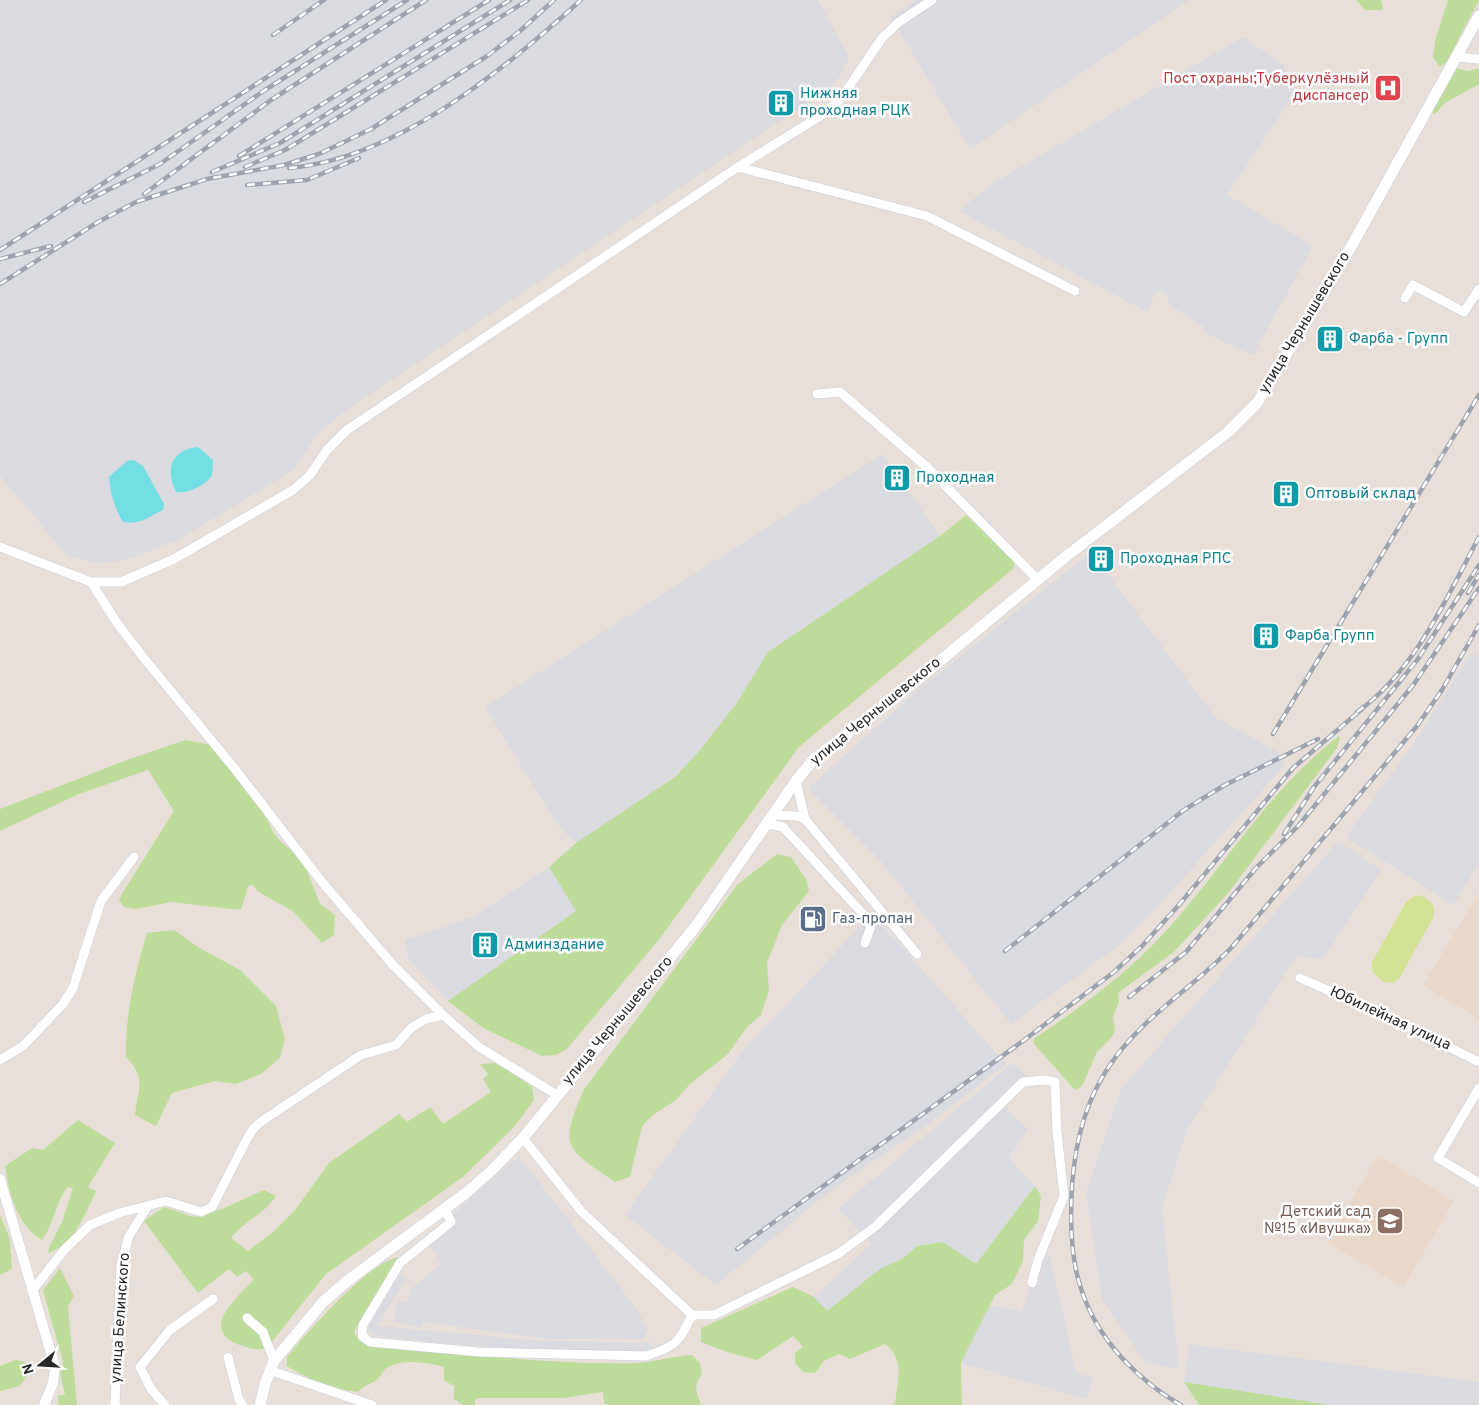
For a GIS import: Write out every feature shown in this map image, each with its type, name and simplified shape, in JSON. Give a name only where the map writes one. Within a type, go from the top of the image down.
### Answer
[{"type":"main road","name":"улица Чернышевского","points":[[260,1405],[272,1366],[335,1290],[446,1209],[492,1170],[522,1138],[679,948],[796,781],[814,759],[899,695],[1038,580],[1228,432],[1257,403],[1342,262],[1479,16]]},
{"type":"street","points":[[0,547],[91,582],[121,582],[174,559],[293,490],[310,475],[327,450],[347,430],[738,167],[822,115],[840,100],[882,38],[899,22],[932,0]]},
{"type":"street","points":[[1457,57],[1479,59]]},
{"type":"street","points":[[738,167],[927,216],[1075,291]]},
{"type":"street","points":[[1405,298],[1413,285],[1464,312],[1479,289]]},
{"type":"street","points":[[817,394],[840,392],[928,468],[1038,580]]},
{"type":"street","points":[[91,582],[117,623],[235,768],[322,882],[404,976],[442,1015],[479,1047],[557,1095]]},
{"type":"street","points":[[796,781],[805,819],[917,954]]},
{"type":"street","points":[[771,819],[797,816],[805,819]]},
{"type":"street","points":[[771,819],[783,828],[864,915],[871,926],[865,943]]},
{"type":"street","points":[[0,1060],[23,1046],[62,1004],[73,988],[101,901],[134,857]]},
{"type":"street","name":"Юбилейная улица","points":[[1300,978],[1386,1016],[1479,1062]]},
{"type":"street","points":[[32,1291],[65,1249],[90,1225],[119,1213],[166,1201],[200,1212],[212,1207],[247,1139],[253,1129],[262,1121],[361,1055],[396,1045],[411,1028],[426,1019],[442,1015]]},
{"type":"street","points":[[522,1138],[581,1211],[692,1315],[714,1315],[838,1254],[876,1226],[1023,1082],[1044,1080],[1055,1082],[1057,1132],[1064,1196],[1038,1260],[1032,1283]]},
{"type":"street","points":[[1479,1088],[1438,1158],[1479,1183]]},
{"type":"street","points":[[0,1179],[55,1368],[53,1383],[44,1405]]},
{"type":"street","name":"улица Белинского","points":[[115,1405],[121,1265],[129,1236],[147,1207]]},
{"type":"street","points":[[446,1209],[451,1222],[400,1263],[363,1325],[362,1336],[370,1342],[480,1352],[646,1356],[681,1340],[692,1315]]},
{"type":"street","points":[[165,1405],[151,1389],[140,1368],[170,1330],[213,1299]]},
{"type":"street","points":[[247,1318],[263,1332],[272,1366],[372,1405]]},
{"type":"street","points":[[228,1357],[239,1400],[243,1405]]},
{"type":"shaded area","points":[[0,0],[818,0],[849,57],[840,76],[832,86],[349,408],[316,436],[295,469],[178,540],[126,560],[96,563],[67,555],[0,476]]},
{"type":"shaded area","points":[[917,0],[1189,0],[970,149],[891,17]]},
{"type":"shaded area","points":[[1243,37],[1283,64],[1295,93],[1227,195],[1313,246],[1253,355],[1203,332],[1205,328],[1170,305],[1167,295],[1157,290],[1147,312],[959,211],[990,185]]},
{"type":"shaded area","points":[[883,454],[896,473],[899,472],[903,478],[901,480],[940,536],[768,652],[736,704],[700,750],[674,777],[576,843],[559,827],[485,707]]},
{"type":"shaded area","points":[[1091,552],[1215,717],[1278,752],[1284,759],[1284,766],[1158,906],[1118,946],[1011,1024],[881,861],[808,788],[917,691]]},
{"type":"shaded area","points":[[1471,653],[1479,657],[1479,862],[1454,905],[1346,837],[1417,739]]},
{"type":"shaded area","points":[[1338,841],[1381,870],[1323,959],[1296,956],[1187,1130],[1162,1208],[1179,1369],[1146,1363],[1102,1299],[1086,1193],[1121,1089]]},
{"type":"shaded area","points":[[549,867],[577,911],[448,1001],[408,958],[405,940],[473,917]]},
{"type":"shaded area","points":[[1479,893],[1479,1019],[1423,985]]},
{"type":"shaded area","points":[[872,914],[1006,1064],[926,1126],[830,1191],[716,1285],[625,1215],[745,1048]]},
{"type":"shaded area","points":[[1012,1063],[1029,1077],[1005,1107],[1028,1129],[1009,1158],[1035,1186],[976,1264],[943,1242],[917,1246],[902,1259],[880,1270],[827,1311],[814,1297],[872,1244],[838,1209]]},
{"type":"shaded area","name":"Детский сад №15 «Ивушка»","points":[[1378,1155],[1454,1201],[1403,1287],[1327,1242]]},
{"type":"shaded area","points":[[519,1156],[636,1308],[648,1329],[643,1339],[548,1339],[423,1322],[421,1328],[394,1321],[397,1302],[407,1303],[412,1288],[442,1263],[428,1244],[455,1222],[451,1216]]},
{"type":"shaded area","points":[[1050,1256],[1076,1372],[1093,1378],[1087,1399],[961,1363],[990,1305],[1022,1311],[1038,1260]]},
{"type":"shaded area","points":[[399,1273],[407,1278],[377,1326],[528,1340],[652,1343],[653,1352],[527,1349],[458,1345],[373,1335],[366,1328]]},
{"type":"shaded area","points":[[1189,1344],[1479,1382],[1479,1405],[1331,1405],[1184,1382]]},
{"type":"green space","points":[[1356,0],[1381,0],[1383,10],[1365,10]]},
{"type":"green space","points":[[1448,0],[1479,0],[1447,61],[1440,67],[1433,57],[1435,41]]},
{"type":"green space","points":[[1456,68],[1469,71],[1479,68],[1479,84],[1445,103],[1434,115],[1432,111]]},
{"type":"green space","points":[[966,515],[1015,561],[1013,569],[799,747],[661,937],[567,1049],[556,1055],[542,1056],[483,1028],[448,1001],[576,911],[549,867],[576,843],[675,777],[700,750],[736,704],[768,652],[940,536]]},
{"type":"green space","points":[[1339,736],[1337,748],[1229,892],[1175,951],[1118,993],[1119,1001],[1113,1017],[1115,1031],[1111,1038],[1097,1052],[1082,1086],[1075,1090],[1035,1045],[1033,1042],[1035,1038],[1070,1014],[1136,962],[1187,907],[1290,780]]},
{"type":"green space","points":[[185,740],[212,745],[258,800],[273,832],[282,843],[302,858],[320,904],[335,915],[334,935],[322,943],[294,912],[257,891],[252,884],[248,887],[241,910],[171,902],[136,909],[124,907],[119,900],[123,892],[174,811],[148,770],[79,794],[0,831],[0,809],[127,760]]},
{"type":"green space","points":[[777,854],[791,857],[806,879],[809,891],[782,925],[767,963],[769,991],[761,1015],[747,1027],[728,1054],[690,1084],[676,1100],[653,1115],[642,1126],[630,1177],[615,1182],[586,1162],[577,1154],[572,1146],[569,1137],[571,1125],[583,1091],[737,885]]},
{"type":"green space","points":[[1416,895],[1430,901],[1434,908],[1434,916],[1399,979],[1393,983],[1383,982],[1372,971],[1372,962],[1406,902]]},
{"type":"green space","points":[[174,930],[198,947],[240,970],[276,1006],[285,1039],[280,1058],[261,1074],[236,1084],[215,1081],[172,1093],[156,1126],[135,1115],[140,1084],[137,1071],[126,1057],[127,1025],[135,978],[147,933]]},
{"type":"green space","points":[[495,1063],[532,1086],[534,1100],[515,1126],[463,1177],[326,1274],[267,1348],[248,1348],[237,1344],[226,1338],[222,1330],[222,1321],[226,1312],[254,1280],[246,1271],[237,1277],[229,1269],[198,1293],[144,1221],[164,1207],[194,1217],[222,1209],[264,1190],[276,1196],[266,1208],[231,1238],[248,1251],[273,1232],[295,1210],[329,1163],[399,1114],[407,1122],[430,1107],[443,1124],[491,1092],[483,1079],[488,1074],[480,1064]]},
{"type":"green space","points":[[78,1120],[115,1143],[88,1187],[96,1191],[78,1227],[66,1242],[49,1253],[48,1250],[62,1222],[73,1188],[67,1187],[42,1240],[33,1234],[20,1217],[9,1187],[5,1166],[32,1148],[43,1150]]},
{"type":"green space","points":[[1035,1186],[1041,1196],[1038,1221],[1024,1240],[1023,1261],[1012,1284],[995,1295],[961,1363],[962,1405],[892,1405],[895,1403],[899,1371],[895,1356],[885,1344],[850,1359],[839,1354],[824,1361],[815,1373],[803,1372],[795,1363],[795,1353],[803,1347],[793,1336],[757,1360],[730,1353],[701,1342],[701,1328],[793,1287],[814,1297],[827,1311],[880,1269],[902,1259],[917,1246],[943,1242],[976,1264]]},
{"type":"green space","points":[[0,1215],[10,1239],[12,1269],[0,1275]]},
{"type":"green space","points":[[399,1257],[400,1263],[364,1323],[356,1327],[354,1334],[370,1342],[535,1360],[636,1363],[692,1355],[700,1363],[702,1374],[697,1382],[696,1390],[702,1405],[609,1405],[604,1403],[603,1392],[564,1398],[479,1398],[475,1400],[475,1405],[463,1405],[454,1399],[454,1386],[444,1380],[444,1367],[437,1365],[414,1362],[399,1363],[385,1369],[378,1379],[358,1392],[321,1383],[287,1366],[287,1357],[355,1284],[371,1271]]},
{"type":"green space","points":[[60,1268],[74,1296],[68,1307],[77,1405],[58,1405],[58,1395],[65,1395],[60,1373],[63,1362],[43,1290]]},
{"type":"green space","points":[[16,1360],[25,1362],[32,1368],[20,1386],[0,1391],[0,1366]]},
{"type":"green space","points":[[1184,1382],[1331,1405],[1199,1405]]},
{"type":"water","points":[[198,447],[213,460],[212,475],[206,482],[196,488],[186,492],[176,492],[171,476],[173,462],[176,456],[182,452]]},
{"type":"water","points":[[134,460],[143,466],[164,504],[163,510],[148,518],[129,523],[123,522],[113,501],[109,477],[127,461]]},
{"type":"railway","points":[[273,35],[324,0]]},
{"type":"railway","points":[[0,250],[386,0]]},
{"type":"railway","points":[[84,202],[160,164],[265,90],[407,0]]},
{"type":"railway","points":[[144,194],[271,100],[426,0]]},
{"type":"railway","points":[[239,156],[489,0]]},
{"type":"railway","points":[[212,172],[280,143],[510,0]]},
{"type":"railway","points":[[245,167],[285,150],[528,0]]},
{"type":"railway","points":[[0,284],[98,222],[136,202],[207,179],[284,165],[319,154],[371,129],[487,56],[520,31],[554,0]]},
{"type":"railway","points":[[289,168],[329,161],[369,148],[408,129],[446,107],[483,82],[518,55],[581,0]]},
{"type":"railway","points":[[247,185],[307,180],[359,158]]},
{"type":"railway","points":[[0,259],[51,246]]},
{"type":"railway","points":[[1273,734],[1479,395]]},
{"type":"railway","points":[[1357,712],[1378,695],[1413,654],[1442,608],[1479,537]]},
{"type":"railway","points":[[1284,834],[1314,787],[1418,659],[1479,565]]},
{"type":"railway","points":[[1468,593],[1479,575]]},
{"type":"railway","points":[[1129,997],[1186,952],[1256,868],[1299,825],[1414,684],[1479,588]]},
{"type":"railway","points":[[1181,1405],[1150,1384],[1122,1358],[1106,1338],[1084,1299],[1074,1257],[1071,1211],[1073,1170],[1079,1138],[1088,1108],[1101,1079],[1123,1048],[1152,1017],[1232,947],[1417,726],[1442,690],[1479,625]]},
{"type":"railway","points":[[737,1249],[1023,1041],[1114,972],[1142,946],[1178,906],[1293,768],[1362,709]]},
{"type":"railway","points":[[1005,951],[1184,810],[1223,786],[1318,739]]},
{"type":"place","name":"Пост охраны;Туберкулёзный диспансер","points":[[1388,88]]},
{"type":"place","name":"Нижняя проходная РЦК","points":[[781,103]]},
{"type":"place","name":"Фарба - Групп","points":[[1330,339]]},
{"type":"place","name":"Проходная","points":[[897,478]]},
{"type":"place","name":"Оптовый склад","points":[[1286,494]]},
{"type":"place","name":"Проходная РПС","points":[[1101,559]]},
{"type":"place","name":"Фарба Групп","points":[[1266,636]]},
{"type":"place","name":"Газ-пропан","points":[[813,919]]},
{"type":"place","name":"Админздание","points":[[485,945]]},
{"type":"place","name":"Детский сад №15 «Ивушка»","points":[[1390,1221]]}]
